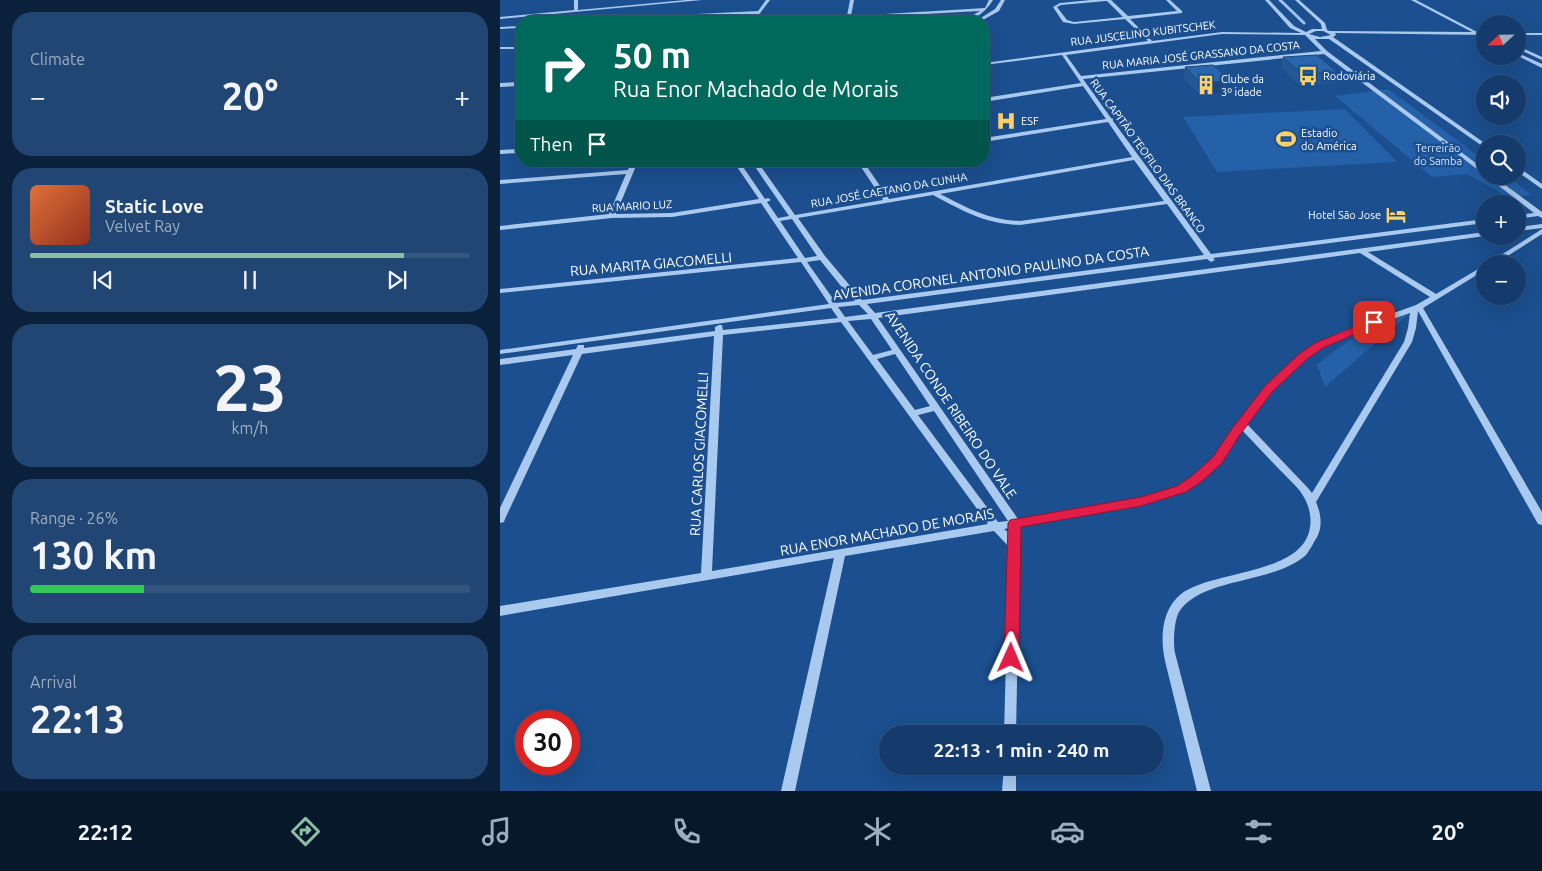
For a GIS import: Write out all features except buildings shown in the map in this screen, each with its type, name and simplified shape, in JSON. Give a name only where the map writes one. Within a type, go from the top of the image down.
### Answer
[{"type":"street","points":[[576,0],[576,10]]},
{"type":"street","points":[[522,15],[668,0]]},
{"type":"street","points":[[646,3],[700,0]]},
{"type":"street","points":[[757,15],[768,0]]},
{"type":"street","points":[[849,15],[852,0]]},
{"type":"street","points":[[975,15],[986,9],[991,0]]},
{"type":"street","points":[[988,15],[997,10],[1003,0]]},
{"type":"street","points":[[1151,42],[1127,18],[1107,0],[1055,6],[1065,21],[1070,23],[1127,18],[1179,12],[1168,0]]},
{"type":"street","points":[[1267,0],[1292,27],[1319,39],[1331,35],[1476,34]]},
{"type":"street","points":[[1297,0],[1323,24],[1325,31]]},
{"type":"street","points":[[1413,0],[1476,33]]},
{"type":"street","points":[[1426,0],[1476,29]]},
{"type":"street","points":[[903,15],[986,9]]},
{"type":"street","points":[[701,15],[760,12]]},
{"type":"street","points":[[500,17],[515,16]]},
{"type":"street","points":[[500,28],[515,27]]},
{"type":"street","points":[[1307,34],[1312,30],[1325,31],[1476,140]]},
{"type":"street","name":"RUA JUSCELINO KUBITSCHEK","points":[[990,63],[1222,33],[1307,34]]},
{"type":"street","points":[[1307,34],[1325,52],[1476,166]]},
{"type":"street","points":[[1526,34],[1542,34]]},
{"type":"street","points":[[500,48],[515,48]]},
{"type":"street","name":"RUA MARIA JOSÉ GRASSANO DA COSTA","points":[[990,99],[1082,81],[1325,52]]},
{"type":"street","points":[[1527,52],[1542,59]]},
{"type":"street","name":"RUA CAPITÃO TEOFILO DIAS BRANCO","points":[[1063,54],[1217,269]]},
{"type":"street","points":[[1526,57],[1542,66]]},
{"type":"street","points":[[500,85],[515,86]]},
{"type":"street","points":[[990,139],[1111,120]]},
{"type":"street","points":[[500,152],[515,151]]},
{"type":"street","name":"RUA JOSÉ CAETANO DA CUNHA","points":[[777,220],[1136,158]]},
{"type":"street","points":[[612,216],[633,167]]},
{"type":"street","points":[[740,167],[834,307],[996,527],[1013,544]]},
{"type":"street","name":"AVENIDA CONDE RIBEIRO DO VALE","points":[[758,167],[822,258],[873,316],[1015,523]]},
{"type":"street","points":[[864,167],[887,201]]},
{"type":"street","points":[[500,182],[631,172]]},
{"type":"street","points":[[1526,175],[1542,187]]},
{"type":"street","points":[[1501,185],[1541,215]]},
{"type":"street","points":[[934,193],[982,219],[1001,224],[1168,202]]},
{"type":"street","name":"RUA MARIO LUZ","points":[[500,228],[612,216],[672,215],[779,198]]},
{"type":"street","points":[[1526,216],[1541,215]]},
{"type":"street","name":"AVENIDA CORONEL ANTONIO PAULINO DA COSTA","points":[[500,362],[719,328],[861,302],[1476,222]]},
{"type":"street","points":[[1526,228],[1542,226]]},
{"type":"street","points":[[1436,228],[1449,238]]},
{"type":"street","points":[[1504,255],[1542,231]]},
{"type":"street","name":"AVENIDA CORONEL ANTONIO PAULINO DA COSTA","points":[[500,352],[583,341],[873,316],[1476,235]]},
{"type":"street","points":[[1344,240],[1436,297]]},
{"type":"street","name":"RUA MARITA GIACOMELLI","points":[[500,291],[822,258]]},
{"type":"street","name":"RUA ENOR MACHADO DE MORAIS","points":[[500,611],[1141,502],[1182,489],[1197,479],[1218,460],[1242,424],[1269,389],[1303,357],[1319,346],[1374,322],[1417,308],[1476,273]]},
{"type":"street","points":[[1312,501],[1408,342],[1417,308]]},
{"type":"street","points":[[1417,308],[1542,520]]},
{"type":"street","name":"RUA CARLOS GIACOMELLI","points":[[706,577],[719,328]]},
{"type":"street","points":[[500,519],[580,351],[583,341]]},
{"type":"street","points":[[871,358],[898,351]]},
{"type":"street","points":[[913,414],[936,407]]},
{"type":"street","points":[[1204,791],[1167,645],[1174,610],[1188,594],[1265,571],[1300,556],[1311,541],[1317,526],[1312,501],[1292,475],[1242,424]]},
{"type":"street","points":[[1010,725],[1015,523]]},
{"type":"street","points":[[788,791],[840,554]]},
{"type":"street","points":[[1009,791],[1010,775]]},
{"type":"green space","name":"Terreirão do Samba","points":[[1388,89],[1476,154],[1476,179],[1467,174],[1432,177],[1335,96]]},
{"type":"green space","name":"Estadio do América","points":[[1345,109],[1397,162],[1217,172],[1183,117]]},
{"type":"green space","name":"Terreirão do Samba","points":[[1487,185],[1519,185],[1532,195],[1526,196],[1504,195]]},
{"type":"green space","points":[[1410,313],[1325,387],[1317,365],[1361,334]]},
{"type":"waterway","points":[[1280,0],[1304,23]]},
{"type":"place","name":"Rodoviária","points":[[1308,76]]},
{"type":"place","name":"Clube da 3º idade","points":[[1206,85]]},
{"type":"place","name":"ESF","points":[[1006,121]]},
{"type":"place","name":"Estadio do América","points":[[1286,139]]},
{"type":"place","name":"Hotel São Jose","points":[[1396,215]]},
{"type":"route","points":[[1011,658],[1015,523],[1141,502],[1182,489],[1197,479],[1218,460],[1235,433],[1269,389],[1303,357],[1319,346],[1374,322]]}]
